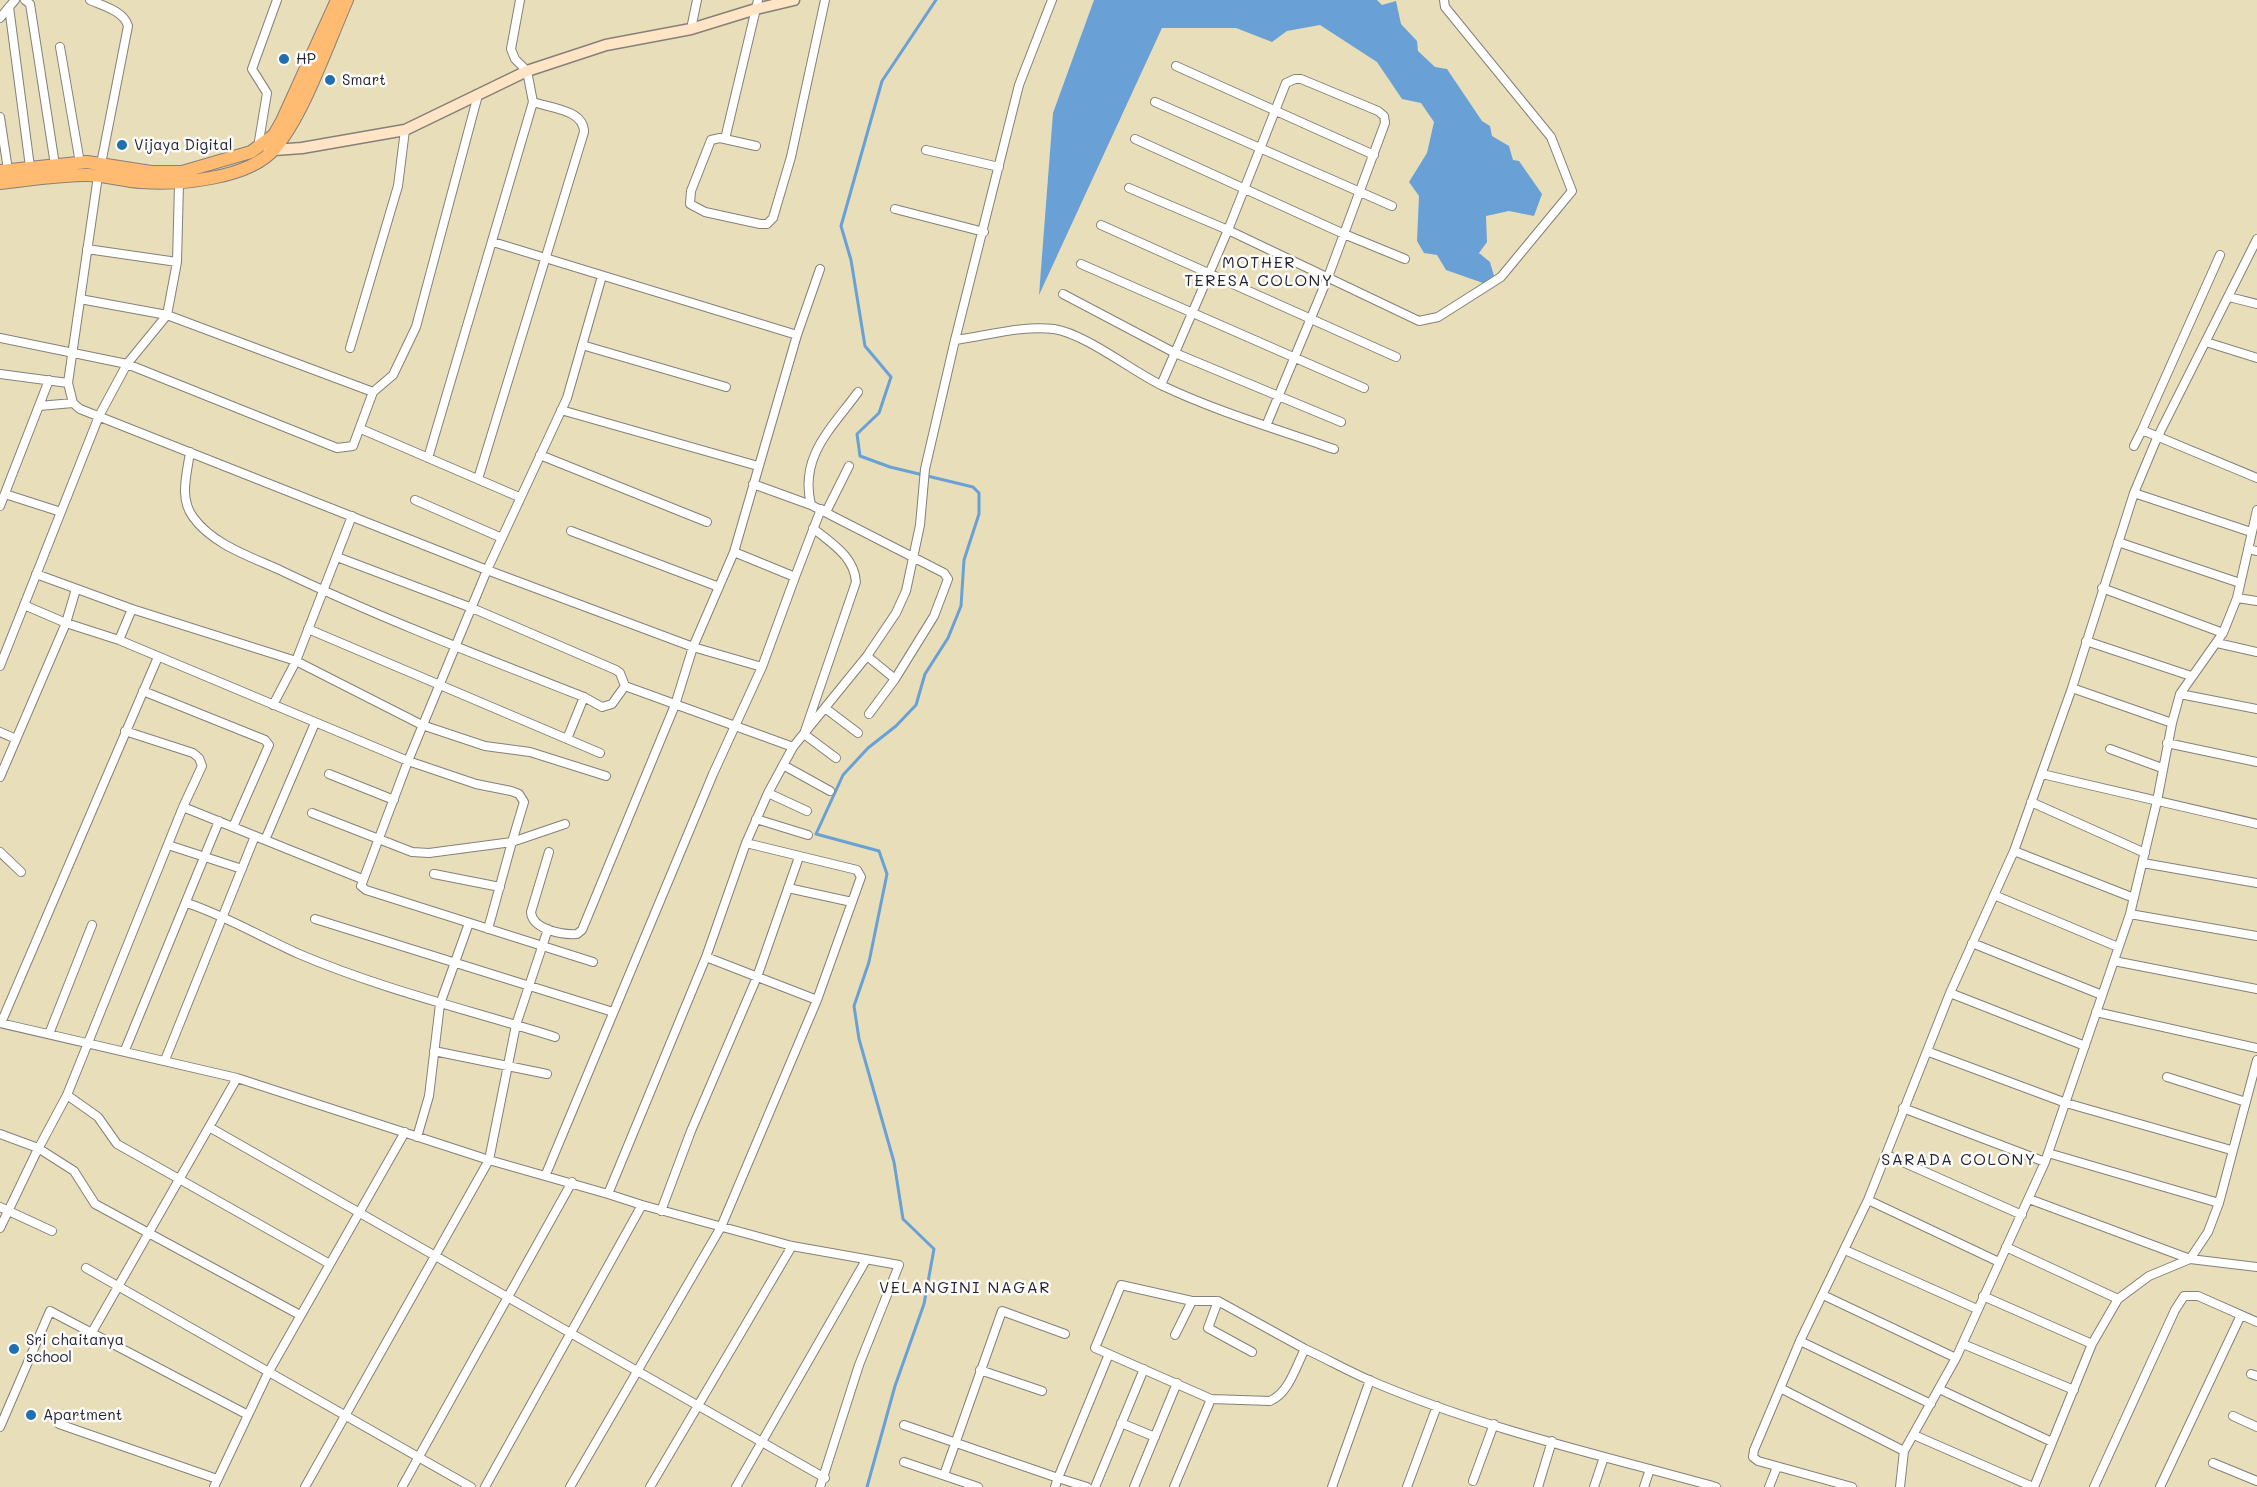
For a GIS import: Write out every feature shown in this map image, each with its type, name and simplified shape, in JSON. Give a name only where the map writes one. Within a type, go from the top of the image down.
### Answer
[{"type":"main road","points":[[4,171],[80,163],[139,182],[179,184],[260,162],[265,148],[282,121],[336,0]]},
{"type":"main road","points":[[0,183],[100,170],[182,172],[265,148],[290,126],[347,0]]},
{"type":"street","points":[[15,0],[3,12],[30,167]]},
{"type":"street","points":[[25,0],[30,4],[55,165]]},
{"type":"street","points":[[73,403],[68,383],[72,351],[100,170],[128,26],[126,19],[120,14],[90,0]]},
{"type":"street","points":[[277,0],[252,69],[267,93],[265,148],[302,148],[405,130],[527,71],[606,45],[691,29],[757,4],[794,0]]},
{"type":"street","points":[[428,458],[533,102],[527,71],[515,59],[511,50],[520,0]]},
{"type":"street","points":[[691,29],[698,0]]},
{"type":"street","points":[[756,146],[714,138],[688,199],[690,204],[705,212],[767,224],[773,218],[791,157],[825,0]]},
{"type":"street","points":[[608,1194],[706,957],[746,843],[768,793],[793,747],[867,656],[902,602],[920,525],[925,469],[955,340],[984,232],[1019,84],[1052,0]]},
{"type":"street","points":[[1129,188],[1228,230],[1419,321],[1438,317],[1501,277],[1572,191],[1551,137],[1445,7],[1444,0]]},
{"type":"street","points":[[725,139],[757,4]]},
{"type":"street","points":[[60,47],[80,163]]},
{"type":"street","points":[[1176,66],[1374,155]]},
{"type":"street","points":[[1161,385],[1245,189],[1286,83],[1295,79],[1378,111],[1384,116],[1385,123],[1374,155],[1328,277],[1266,426]]},
{"type":"street","points":[[0,338],[127,364],[337,448],[353,446],[373,392],[393,375],[416,327],[478,95]]},
{"type":"street","points":[[478,479],[546,259],[584,123],[579,116],[533,102]]},
{"type":"street","points":[[1155,102],[1392,206]]},
{"type":"street","points":[[0,117],[4,171]]},
{"type":"street","points":[[350,348],[398,186],[405,130]]},
{"type":"street","points":[[1135,139],[1344,234],[1405,259]]},
{"type":"street","points":[[926,150],[999,167]]},
{"type":"street","points":[[0,666],[99,416],[127,364],[167,315],[177,262],[179,184]]},
{"type":"street","points":[[896,209],[984,232]]},
{"type":"street","points":[[1101,225],[1396,357]]},
{"type":"street","points":[[493,242],[797,335]]},
{"type":"street","points":[[1852,1487],[1755,1459],[1754,1450],[1782,1389],[1800,1341],[1868,1200],[1903,1108],[1929,1052],[1950,993],[2014,850],[2072,688],[2134,493],[2157,438],[2256,244]]},
{"type":"street","points":[[87,249],[177,262]]},
{"type":"street","points":[[2134,446],[2220,255]]},
{"type":"street","points":[[1081,264],[1364,388]]},
{"type":"street","points":[[549,852],[531,912],[531,919],[548,929],[570,934],[582,930],[675,705],[693,647],[734,552],[797,335],[820,269]]},
{"type":"street","points":[[593,963],[366,890],[361,886],[422,725],[519,497],[561,410],[602,276]]},
{"type":"street","points":[[1063,294],[1175,353],[1341,422]]},
{"type":"street","points":[[2229,297],[2257,304]]},
{"type":"street","points":[[80,299],[167,315],[373,392]]},
{"type":"street","points":[[955,340],[1034,329],[1056,329],[1076,337],[1161,385],[1201,403],[1334,449]]},
{"type":"street","points":[[2206,342],[2257,358]]},
{"type":"street","points":[[582,345],[726,387]]},
{"type":"street","points":[[0,374],[68,383]]},
{"type":"street","points":[[0,506],[49,380]]},
{"type":"street","points":[[811,505],[807,478],[812,457],[858,392]]},
{"type":"street","points":[[39,406],[73,403],[99,416],[488,570],[693,647],[762,667]]},
{"type":"street","points":[[561,410],[758,466]]},
{"type":"street","points":[[361,429],[519,497]]},
{"type":"street","points":[[2142,430],[2257,478]]},
{"type":"street","points":[[190,452],[185,504],[201,528],[228,545],[324,591],[606,707],[612,704],[625,686]]},
{"type":"street","points":[[540,455],[707,522]]},
{"type":"street","points":[[546,1174],[613,1012],[762,667],[813,528],[849,466]]},
{"type":"street","points":[[753,484],[823,510],[944,573],[948,579],[934,615],[895,679],[869,714]]},
{"type":"street","points":[[2134,493],[2251,532]]},
{"type":"street","points":[[5,494],[61,512]]},
{"type":"street","points":[[415,500],[502,538]]},
{"type":"street","points":[[1900,1487],[1904,1451],[1963,1344],[2045,1162],[2130,914],[2157,801],[2167,743],[2180,694],[2223,633],[2237,598],[2257,510]]},
{"type":"street","points":[[273,705],[296,661],[352,516]]},
{"type":"street","points":[[804,734],[856,582],[851,561],[813,528]]},
{"type":"street","points":[[571,531],[719,587]]},
{"type":"street","points":[[2118,542],[2240,583]]},
{"type":"street","points":[[2248,549],[2257,551]]},
{"type":"street","points":[[734,552],[795,577]]},
{"type":"street","points":[[337,557],[472,608],[616,670],[620,673],[625,686],[793,747]]},
{"type":"street","points":[[36,574],[132,609],[296,661],[422,725],[485,746],[530,752],[606,776]]},
{"type":"street","points":[[2103,588],[2223,633]]},
{"type":"street","points":[[0,777],[66,623],[76,589]]},
{"type":"street","points":[[2237,598],[2257,602]]},
{"type":"street","points":[[24,605],[66,623],[119,640],[408,761],[476,784],[519,794],[524,806],[488,929]]},
{"type":"street","points":[[119,640],[132,609]]},
{"type":"street","points":[[308,629],[600,753]]},
{"type":"street","points":[[2086,641],[2192,676]]},
{"type":"street","points":[[2217,643],[2257,652]]},
{"type":"street","points":[[867,656],[895,679]]},
{"type":"street","points":[[159,657],[125,731],[1,1023],[125,1050],[237,1078],[489,1160],[546,1174],[661,1211],[792,1246],[899,1265],[859,1365],[825,1478],[820,1487]]},
{"type":"street","points":[[2072,688],[2172,723]]},
{"type":"street","points":[[143,691],[265,740],[269,745],[233,827]]},
{"type":"street","points":[[2180,694],[2257,709]]},
{"type":"street","points":[[567,739],[584,697]]},
{"type":"street","points":[[825,708],[858,733]]},
{"type":"street","points":[[265,840],[315,723]]},
{"type":"street","points":[[0,1228],[38,1148],[67,1095],[90,1043],[168,844],[202,766],[199,758],[193,753],[125,731]]},
{"type":"street","points":[[0,732],[16,739]]},
{"type":"street","points":[[804,734],[836,758]]},
{"type":"street","points":[[2167,743],[2257,762]]},
{"type":"street","points":[[2110,749],[2162,768]]},
{"type":"street","points":[[783,765],[830,791]]},
{"type":"street","points":[[329,774],[394,800]]},
{"type":"street","points":[[2042,774],[2257,824]]},
{"type":"street","points":[[768,793],[807,811]]},
{"type":"street","points":[[2031,802],[2145,853]]},
{"type":"street","points":[[183,807],[362,879]]},
{"type":"street","points":[[312,813],[421,854],[512,842],[566,824]]},
{"type":"street","points":[[756,819],[808,835]]},
{"type":"street","points":[[125,1050],[219,821]]},
{"type":"street","points":[[165,1060],[255,836]]},
{"type":"street","points":[[570,1487],[721,1227],[817,1000],[852,902],[860,872],[746,843]]},
{"type":"street","points":[[168,844],[242,869]]},
{"type":"street","points":[[2014,850],[2134,898]]},
{"type":"street","points":[[0,852],[21,872]]},
{"type":"street","points":[[661,1211],[691,1131],[758,977],[799,857]]},
{"type":"street","points":[[2143,862],[2257,883]]},
{"type":"street","points":[[434,874],[500,887]]},
{"type":"street","points":[[788,888],[852,902]]},
{"type":"street","points":[[1994,896],[2118,947]]},
{"type":"street","points":[[187,903],[223,916],[299,954],[440,1004],[555,1037]]},
{"type":"street","points":[[2130,914],[2257,936]]},
{"type":"street","points":[[315,919],[613,1012]]},
{"type":"street","points":[[417,1137],[429,1096],[440,1004],[469,923]]},
{"type":"street","points":[[49,1034],[92,925]]},
{"type":"street","points":[[305,1487],[434,1254],[489,1160],[516,1025],[548,929]]},
{"type":"street","points":[[1972,943],[2102,995]]},
{"type":"street","points":[[706,957],[817,1000]]},
{"type":"street","points":[[2114,961],[2257,989]]},
{"type":"street","points":[[1950,993],[2085,1046]]},
{"type":"street","points":[[2096,1012],[2257,1048]]},
{"type":"street","points":[[434,1051],[547,1074]]},
{"type":"street","points":[[1929,1052],[2066,1103],[2231,1150]]},
{"type":"street","points":[[1914,1435],[2033,1487],[2092,1344],[2118,1299],[2149,1276],[2190,1258],[2208,1232],[2257,1060]]},
{"type":"street","points":[[2167,1077],[2246,1102]]},
{"type":"street","points":[[91,1334],[237,1078]]},
{"type":"street","points":[[67,1095],[98,1117],[117,1144],[328,1263]]},
{"type":"street","points":[[1903,1108],[2045,1162]]},
{"type":"street","points":[[209,1127],[358,1214],[434,1254],[573,1333],[696,1407],[825,1478]]},
{"type":"street","points":[[58,1424],[215,1483],[268,1372],[328,1263],[405,1132]]},
{"type":"street","points":[[0,1134],[38,1148],[74,1170],[95,1204],[300,1315]]},
{"type":"street","points":[[2048,1153],[2218,1203]]},
{"type":"street","points":[[1887,1155],[2022,1215]]},
{"type":"street","points":[[402,1487],[572,1182]]},
{"type":"street","points":[[2029,1199],[2190,1258],[2257,1267]]},
{"type":"street","points":[[1868,1200],[1999,1262]]},
{"type":"street","points":[[485,1487],[573,1333],[642,1205]]},
{"type":"street","points":[[0,1207],[52,1231]]},
{"type":"street","points":[[650,1487],[792,1246]]},
{"type":"street","points":[[2006,1247],[2118,1299]]},
{"type":"street","points":[[1845,1250],[1977,1309]]},
{"type":"street","points":[[736,1487],[866,1260]]},
{"type":"street","points":[[86,1268],[471,1487]]},
{"type":"street","points":[[1305,1348],[1283,1392],[1270,1401],[1211,1399],[1095,1348],[1121,1285],[1192,1301],[1218,1301],[1370,1380],[1437,1406],[1604,1457],[1716,1487]]},
{"type":"street","points":[[2094,1487],[2181,1300],[2190,1294],[2198,1296],[2257,1322]]},
{"type":"street","points":[[1823,1295],[1956,1358]]},
{"type":"street","points":[[1983,1296],[2092,1344]]},
{"type":"street","points":[[1175,1335],[1192,1301]]},
{"type":"street","points":[[1218,1301],[1209,1329],[1252,1352]]},
{"type":"street","points":[[0,1427],[50,1311],[248,1415]]},
{"type":"street","points":[[944,1475],[1002,1311],[1065,1334]]},
{"type":"street","points":[[2160,1487],[2241,1315]]},
{"type":"street","points":[[1800,1341],[1931,1404]]},
{"type":"street","points":[[1963,1344],[2074,1390]]},
{"type":"street","points":[[1055,1487],[1109,1354]]},
{"type":"street","points":[[1095,1487],[1144,1369]]},
{"type":"street","points":[[980,1370],[1042,1391]]},
{"type":"street","points":[[1332,1487],[1370,1380]]},
{"type":"street","points":[[1134,1487],[1177,1383]]},
{"type":"street","points":[[1782,1389],[1904,1451]]},
{"type":"street","points":[[1939,1389],[2052,1442]]},
{"type":"street","points":[[1174,1487],[1211,1399]]},
{"type":"street","points":[[1407,1487],[1437,1406]]},
{"type":"street","points":[[2233,1416],[2257,1427]]},
{"type":"street","points":[[1121,1423],[1155,1437]]},
{"type":"street","points":[[1473,1481],[1494,1424]]},
{"type":"street","points":[[904,1425],[1087,1487]]},
{"type":"street","points":[[1538,1487],[1552,1441]]},
{"type":"street","points":[[1594,1487],[1604,1457]]},
{"type":"street","points":[[904,1462],[978,1487]]},
{"type":"street","points":[[2213,1463],[2257,1481]]},
{"type":"street","points":[[1769,1487],[1777,1467]]},
{"type":"street","points":[[1644,1487],[1650,1469]]},
{"type":"water","points":[[1094,0],[1377,0],[1382,5],[1396,1],[1401,24],[1417,41],[1418,51],[1435,67],[1447,69],[1482,121],[1490,126],[1492,136],[1509,146],[1513,160],[1519,161],[1542,194],[1534,216],[1509,211],[1486,216],[1487,242],[1479,253],[1490,262],[1494,276],[1483,283],[1446,270],[1437,255],[1424,253],[1417,241],[1419,196],[1409,182],[1427,153],[1434,122],[1421,103],[1402,99],[1377,62],[1320,25],[1287,31],[1272,42],[1236,28],[1162,28],[1039,295],[1053,113]]},
{"type":"waterway","points":[[867,1487],[895,1386],[924,1304],[934,1249],[903,1219],[894,1162],[859,1039],[854,1006],[869,962],[887,874],[879,851],[816,834],[843,775],[868,748],[896,726],[916,705],[925,674],[948,638],[961,606],[964,560],[979,514],[979,493],[973,487],[890,467],[860,456],[857,434],[879,413],[891,377],[865,346],[851,260],[841,226],[882,81],[936,0]]},
{"type":"place","name":"HP","points":[[284,59]]},
{"type":"place","name":"Smart","points":[[330,80]]},
{"type":"place","name":"Vijaya Digital","points":[[122,145]]},
{"type":"place","name":"Sri chaitanya school","points":[[14,1349]]},
{"type":"place","name":"Apartment","points":[[31,1415]]},
{"type":"district","name":"MOTHER TERESA COLONY","points":[[1259,272]]},
{"type":"district","name":"SARADA COLONY","points":[[1959,1160]]},
{"type":"district","name":"VELANGINI NAGAR","points":[[965,1288]]}]
